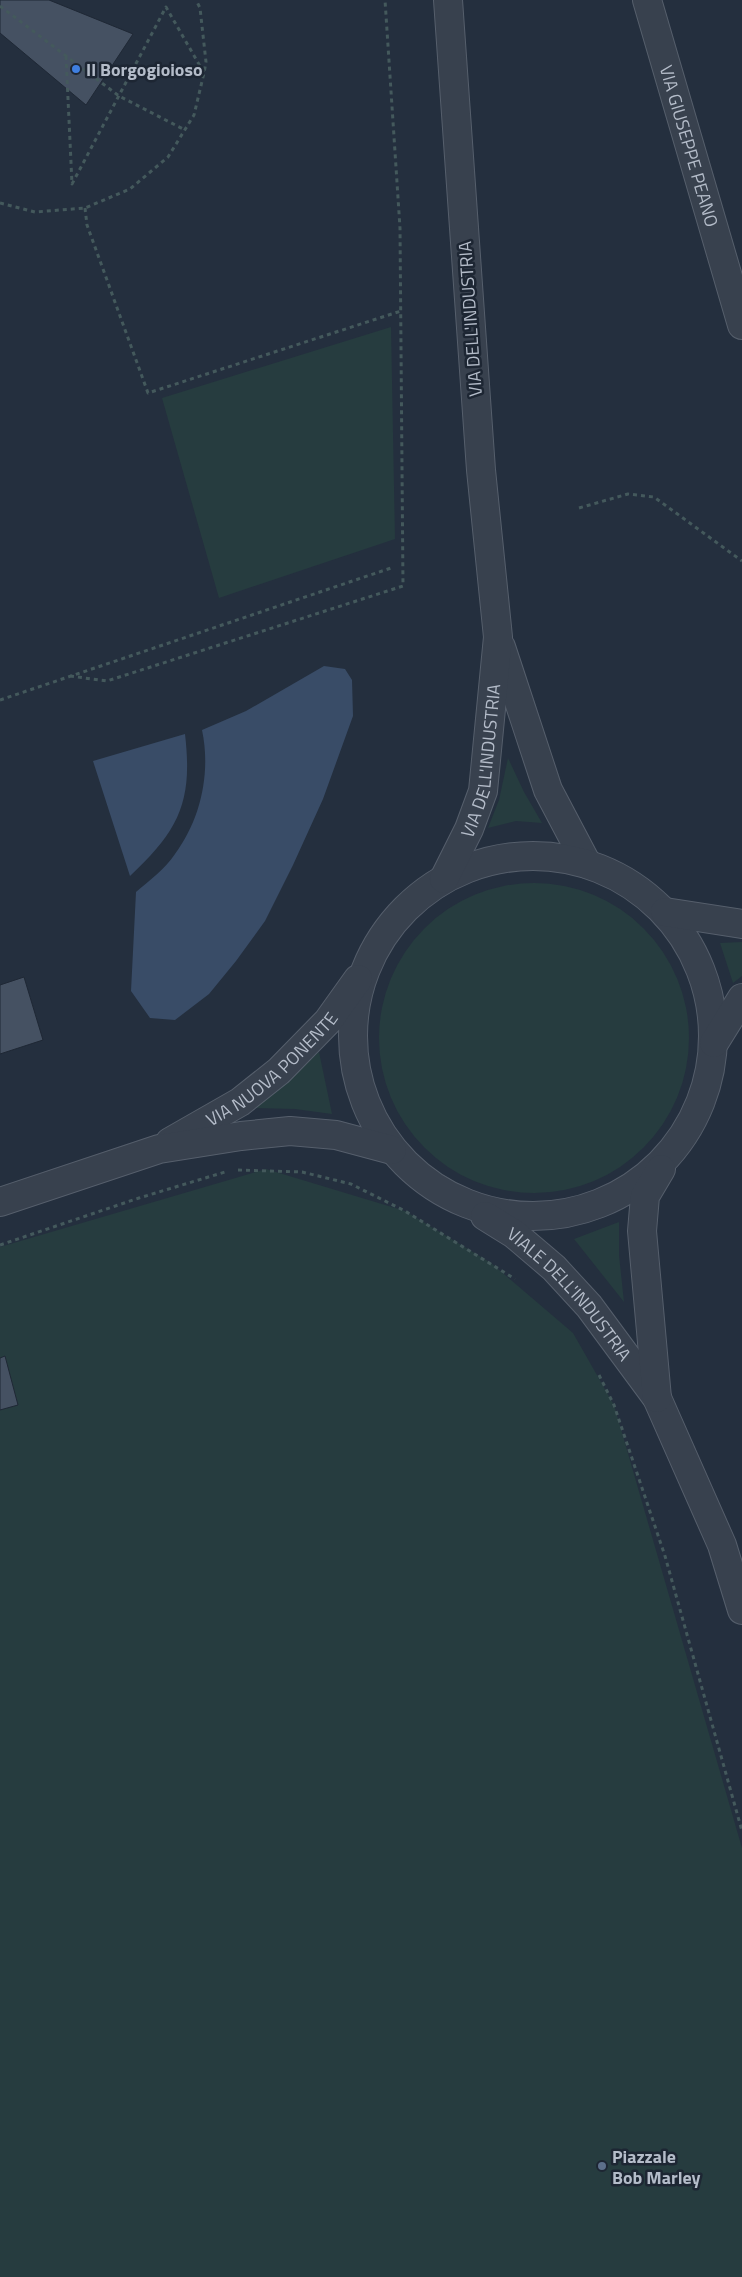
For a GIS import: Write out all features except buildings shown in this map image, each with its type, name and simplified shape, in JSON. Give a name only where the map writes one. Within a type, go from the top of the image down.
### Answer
[{"type":"street","name":"VIA DELL'INDUSTRIA","points":[[444,879],[469,829],[483,791],[498,637],[481,470],[448,0]]},
{"type":"street","name":"VIA GIUSEPPE PEANO","points":[[647,0],[742,325]]},
{"type":"street","name":"VIA DELL'INDUSTRIA","points":[[498,637],[548,790],[587,864]]},
{"type":"street","points":[[551,856],[587,864],[616,875],[642,891],[666,912],[688,941],[703,973],[712,1007],[714,1043],[708,1085],[691,1125],[666,1159],[625,1193],[574,1212],[521,1217],[469,1206],[447,1196],[408,1168],[392,1150],[374,1123],[362,1093],[354,1062],[354,1022],[357,998],[366,967],[380,941],[398,916],[420,896],[444,879],[478,864],[514,857],[551,856]]},
{"type":"street","points":[[666,912],[742,924]]},
{"type":"street","name":"VIA NUOVA PONENTE","points":[[159,1149],[240,1102],[279,1071],[328,1021],[366,967]]},
{"type":"street","points":[[714,1043],[742,998]]},
{"type":"street","name":"VIA NUOVA PONENTE","points":[[0,1202],[159,1149],[290,1130],[336,1135],[392,1150]]},
{"type":"street","name":"VIALE DELL'INDUSTRIA","points":[[657,1398],[642,1231],[645,1196],[666,1159]]},
{"type":"street","name":"VIALE DELL'INDUSTRIA","points":[[469,1206],[514,1234],[554,1268],[589,1306],[657,1398],[722,1545],[742,1610]]},
{"type":"path","points":[[0,203],[35,212],[85,208],[130,189],[168,157],[194,115],[206,62],[200,8],[196,0]]},
{"type":"path","points":[[70,676],[107,681],[403,586],[400,228],[385,0]]},
{"type":"path","points":[[0,6],[119,96],[185,130]]},
{"type":"path","points":[[66,56],[72,184],[166,7],[204,73]]},
{"type":"path","points":[[85,208],[87,225],[148,393],[401,311]]},
{"type":"path","points":[[579,508],[628,494],[654,497],[742,561]]},
{"type":"path","points":[[0,700],[391,568]]},
{"type":"path","points":[[0,1245],[188,1182],[233,1170],[266,1169],[302,1172],[351,1184],[405,1211],[520,1282]]},
{"type":"path","points":[[595,1367],[614,1405],[665,1556],[742,1831]]},
{"type":"green space","points":[[391,327],[395,539],[219,598],[162,398]]},
{"type":"green space","points":[[508,758],[524,792],[542,823],[516,821],[488,828],[499,800]]},
{"type":"green space","points":[[519,883],[549,883],[579,889],[607,901],[633,918],[654,939],[671,965],[683,993],[689,1023],[689,1053],[683,1083],[671,1111],[654,1137],[644,1148],[633,1158],[607,1175],[579,1187],[549,1193],[519,1193],[489,1187],[461,1175],[435,1158],[414,1137],[397,1111],[385,1083],[379,1053],[379,1023],[385,993],[397,965],[414,939],[435,918],[461,901],[489,889]]},
{"type":"green space","points":[[742,942],[742,976],[733,983],[720,943]]},
{"type":"green space","points":[[319,1052],[332,1114],[295,1109],[253,1108],[287,1081]]},
{"type":"green space","points":[[266,1169],[405,1211],[491,1263],[573,1333],[614,1405],[742,1848],[742,2277],[0,2277],[0,1247]]},
{"type":"green space","points":[[619,1222],[619,1255],[624,1302],[574,1239]]},
{"type":"water","points":[[324,666],[345,669],[352,680],[353,716],[323,799],[293,865],[265,921],[209,994],[175,1020],[150,1018],[131,991],[136,892],[167,865],[191,826],[202,795],[204,778],[205,762],[202,730],[246,711]]},
{"type":"water","points":[[185,734],[187,778],[179,813],[171,829],[160,844],[130,876],[93,761]]},
{"type":"place","name":"Il Borgogioioso","points":[[76,69]]},
{"type":"place","name":"Piazzale Bob Marley","points":[[602,2166]]}]
